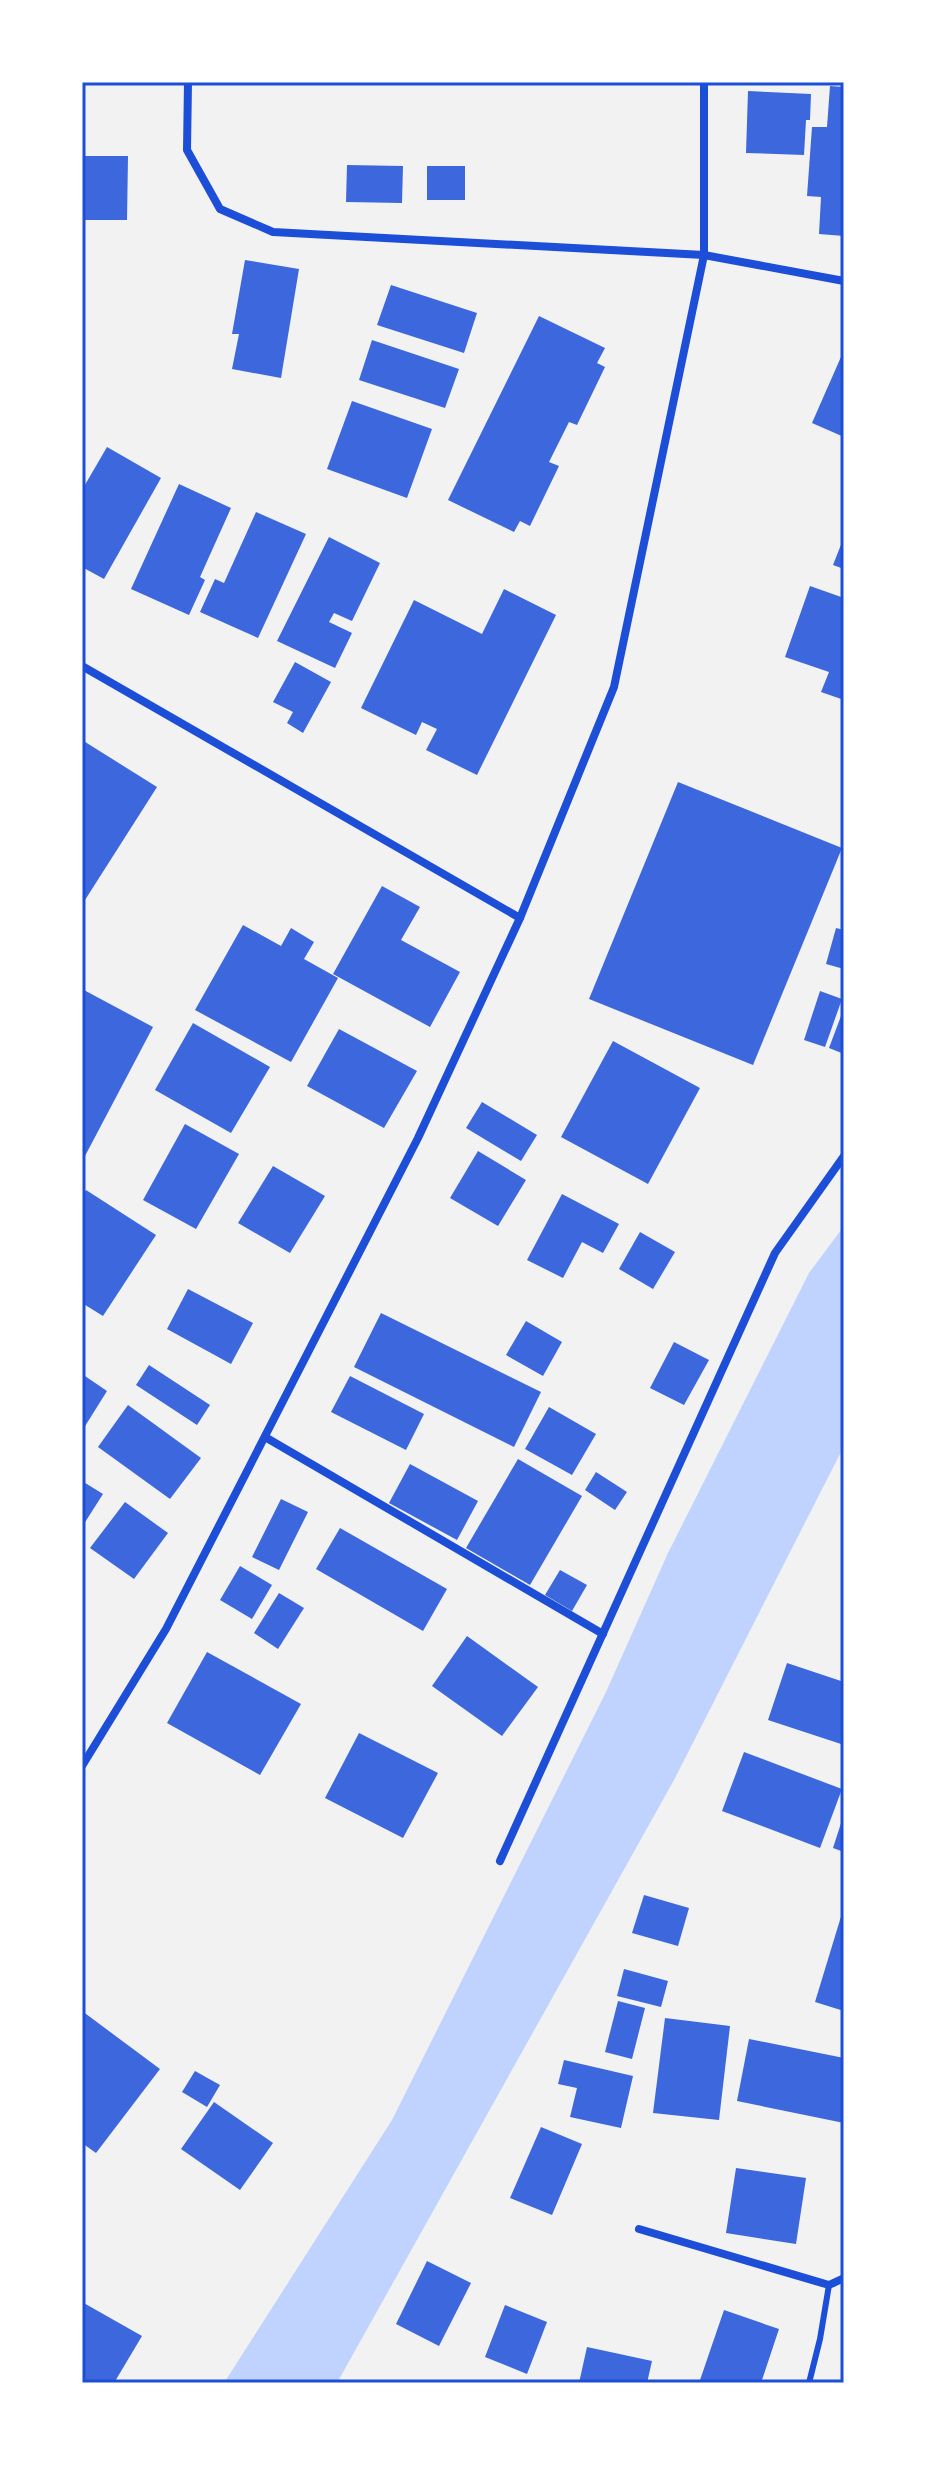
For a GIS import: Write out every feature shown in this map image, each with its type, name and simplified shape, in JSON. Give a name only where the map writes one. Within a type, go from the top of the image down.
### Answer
[{"type":"street","points":[[188,82],[187,150],[220,209],[273,232],[704,255],[844,281]]},
{"type":"street","points":[[82,1766],[166,1629],[418,1138],[520,918],[614,687],[704,255],[704,82]]},
{"type":"street","points":[[82,666],[520,918]]},
{"type":"street","points":[[500,1861],[775,1253],[844,1156]]},
{"type":"street","points":[[265,1437],[603,1634]]},
{"type":"street","points":[[639,2229],[829,2285],[844,2278]]},
{"type":"lane","points":[[809,2383],[829,2285]]},
{"type":"water","points":[[844,1226],[844,1446],[674,1780],[337,2383],[224,2383],[392,2120],[606,1692],[668,1553],[809,1273]]},
{"type":"building","points":[[830,86],[844,87],[844,236],[819,234],[821,197],[807,196],[812,127],[827,127]]},
{"type":"building","points":[[748,91],[811,94],[804,155],[746,153]]},
{"type":"building","points":[[82,156],[128,156],[127,220],[82,220]]},
{"type":"building","points":[[347,165],[403,166],[402,203],[346,202]]},
{"type":"building","points":[[427,166],[465,166],[465,200],[427,200]]},
{"type":"building","points":[[245,260],[299,269],[281,378],[232,369],[239,334],[232,334]]},
{"type":"building","points":[[391,285],[477,313],[464,353],[377,325]]},
{"type":"building","points":[[539,316],[605,348],[597,363],[605,367],[577,425],[569,422],[549,462],[559,466],[530,526],[520,521],[514,532],[448,500]]},
{"type":"building","points":[[372,340],[459,369],[445,408],[359,380]]},
{"type":"building","points":[[844,350],[844,437],[812,423]]},
{"type":"building","points":[[352,401],[432,429],[407,498],[327,469]]},
{"type":"building","points":[[107,447],[161,478],[104,579],[82,567],[82,490]]},
{"type":"building","points":[[179,484],[231,508],[200,577],[205,580],[189,615],[131,589]]},
{"type":"building","points":[[256,512],[306,534],[258,638],[200,612],[215,579],[224,583]]},
{"type":"building","points":[[329,537],[380,563],[352,621],[334,613],[329,622],[352,633],[335,668],[277,641]]},
{"type":"building","points":[[844,537],[844,569],[833,565]]},
{"type":"building","points":[[810,586],[844,598],[844,700],[821,692],[829,672],[785,657]]},
{"type":"building","points":[[504,589],[556,615],[477,775],[426,750],[437,729],[422,722],[416,735],[361,708],[414,600],[482,634]]},
{"type":"building","points":[[295,662],[331,682],[303,733],[287,723],[293,712],[273,702]]},
{"type":"building","points":[[82,740],[157,787],[85,900],[82,899]]},
{"type":"building","points":[[678,782],[842,848],[753,1065],[589,999]]},
{"type":"building","points":[[382,886],[420,907],[401,940],[460,972],[430,1027],[333,974]]},
{"type":"building","points":[[243,925],[281,946],[291,928],[314,942],[304,959],[338,978],[291,1062],[195,1010]]},
{"type":"building","points":[[836,928],[844,930],[844,969],[826,964]]},
{"type":"building","points":[[82,989],[153,1027],[85,1156],[82,1155]]},
{"type":"building","points":[[820,991],[842,999],[825,1047],[804,1040]]},
{"type":"building","points":[[844,1008],[844,1054],[829,1048]]},
{"type":"building","points":[[193,1023],[270,1067],[231,1133],[155,1090]]},
{"type":"building","points":[[339,1029],[417,1071],[384,1128],[307,1086]]},
{"type":"building","points":[[613,1041],[700,1088],[648,1184],[561,1137]]},
{"type":"building","points":[[482,1102],[537,1135],[521,1161],[466,1128]]},
{"type":"building","points":[[185,1124],[239,1154],[196,1229],[143,1200]]},
{"type":"building","points":[[478,1151],[526,1180],[498,1226],[450,1198]]},
{"type":"building","points":[[273,1166],[325,1196],[290,1253],[238,1223]]},
{"type":"building","points":[[86,1190],[156,1235],[103,1316],[82,1303],[82,1197]]},
{"type":"building","points":[[562,1194],[619,1224],[603,1253],[582,1242],[563,1278],[527,1260]]},
{"type":"building","points":[[640,1232],[675,1252],[653,1289],[619,1269]]},
{"type":"building","points":[[188,1289],[253,1323],[231,1364],[167,1329]]},
{"type":"building","points":[[381,1313],[541,1392],[514,1447],[354,1367]]},
{"type":"building","points":[[526,1321],[562,1342],[543,1376],[506,1355]]},
{"type":"building","points":[[674,1342],[709,1360],[684,1405],[650,1388]]},
{"type":"building","points":[[149,1365],[210,1405],[197,1425],[136,1385]]},
{"type":"building","points":[[82,1374],[107,1391],[82,1431]]},
{"type":"building","points":[[350,1376],[424,1414],[406,1450],[331,1412]]},
{"type":"building","points":[[128,1405],[201,1458],[170,1499],[98,1447]]},
{"type":"building","points":[[549,1407],[596,1434],[572,1475],[525,1449]]},
{"type":"building","points":[[518,1459],[582,1496],[530,1585],[466,1548]]},
{"type":"building","points":[[410,1464],[478,1501],[457,1540],[389,1503]]},
{"type":"building","points":[[596,1472],[627,1492],[615,1510],[585,1490]]},
{"type":"building","points":[[82,1481],[103,1494],[82,1527]]},
{"type":"building","points":[[281,1499],[308,1512],[279,1570],[252,1557]]},
{"type":"building","points":[[125,1502],[168,1533],[134,1579],[90,1548]]},
{"type":"building","points":[[340,1528],[447,1589],[423,1631],[316,1569]]},
{"type":"building","points":[[240,1566],[272,1585],[252,1619],[220,1600]]},
{"type":"building","points":[[560,1570],[587,1585],[572,1611],[545,1595]]},
{"type":"building","points":[[279,1593],[304,1608],[278,1649],[254,1633]]},
{"type":"building","points":[[467,1636],[538,1687],[502,1736],[432,1686]]},
{"type":"building","points":[[207,1652],[301,1704],[260,1775],[167,1723]]},
{"type":"building","points":[[787,1663],[844,1682],[844,1735],[841,1744],[768,1720]]},
{"type":"building","points":[[359,1733],[438,1773],[403,1838],[325,1798]]},
{"type":"building","points":[[744,1752],[842,1789],[820,1848],[722,1811]]},
{"type":"building","points":[[844,1817],[844,1852],[833,1848]]},
{"type":"building","points":[[644,1895],[689,1908],[678,1946],[632,1933]]},
{"type":"building","points":[[844,1910],[844,2011],[815,2002]]},
{"type":"building","points":[[624,1969],[668,1981],[661,2007],[617,1996]]},
{"type":"building","points":[[618,2001],[645,2008],[632,2059],[605,2052]]},
{"type":"building","points":[[82,2011],[160,2069],[96,2153],[82,2143]]},
{"type":"building","points":[[665,2018],[730,2026],[719,2120],[653,2113]]},
{"type":"building","points":[[749,2039],[844,2058],[844,2123],[737,2101]]},
{"type":"building","points":[[564,2060],[633,2076],[621,2128],[570,2117],[577,2088],[558,2084]]},
{"type":"building","points":[[195,2071],[220,2085],[207,2107],[182,2092]]},
{"type":"building","points":[[214,2102],[273,2143],[240,2190],[181,2149]]},
{"type":"building","points":[[541,2127],[582,2144],[552,2215],[510,2198]]},
{"type":"building","points":[[736,2168],[806,2178],[796,2244],[726,2233]]},
{"type":"building","points":[[427,2261],[471,2283],[439,2346],[396,2324]]},
{"type":"building","points":[[82,2302],[142,2336],[114,2383],[82,2383]]},
{"type":"building","points":[[505,2305],[547,2322],[527,2374],[485,2357]]},
{"type":"building","points":[[724,2310],[779,2329],[761,2383],[699,2383]]},
{"type":"building","points":[[587,2347],[652,2361],[647,2383],[579,2383]]}]
